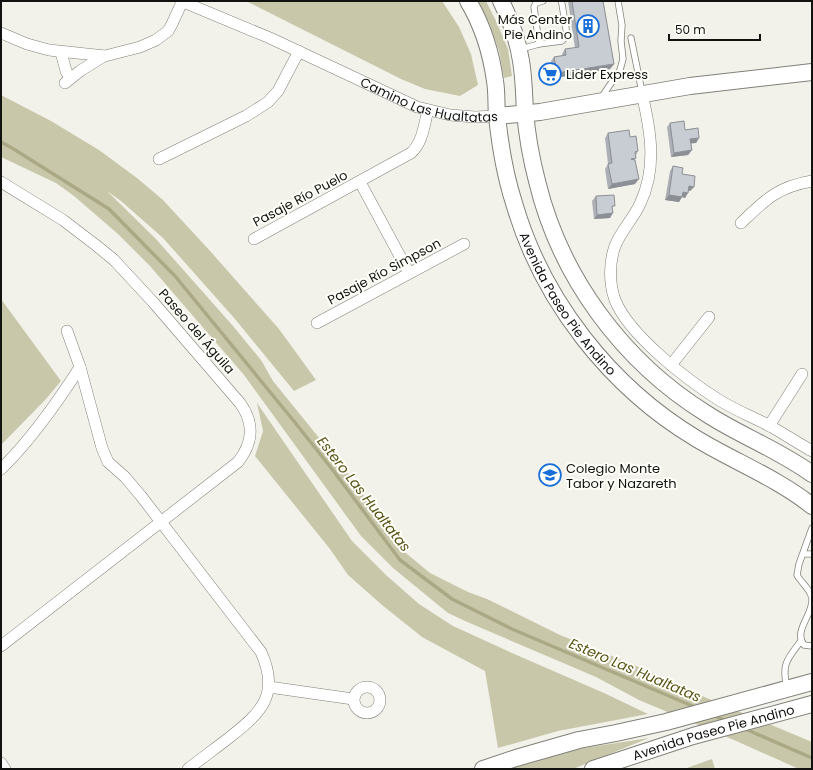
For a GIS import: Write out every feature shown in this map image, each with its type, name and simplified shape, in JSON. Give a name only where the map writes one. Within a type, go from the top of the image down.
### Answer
[{"type":"street","name":"Camino Las Hualtatas","points":[[182,1],[299,51],[392,96],[428,110],[464,116],[525,114],[719,82],[812,72]]},
{"type":"street","points":[[1,33],[27,44],[61,52],[105,56],[129,51],[156,40],[165,33],[172,24],[182,1]]},
{"type":"street","name":"Avenida Paseo Pie Andino","points":[[468,1],[480,23],[490,51],[496,82],[497,116],[507,179],[521,226],[546,283],[559,304],[585,340],[611,369],[630,388],[680,428],[713,448],[766,475],[812,506]]},
{"type":"street","name":"Avenida Paseo Pie Andino","points":[[501,1],[512,26],[519,50],[523,78],[525,114],[533,166],[547,217],[570,268],[592,304],[610,329],[642,364],[678,395],[708,415],[775,450],[812,474]]},
{"type":"street","points":[[159,160],[246,116],[268,102],[278,91],[299,51]]},
{"type":"street","points":[[61,52],[68,81],[105,56]]},
{"type":"street","points":[[642,94],[651,136],[651,164],[649,178],[639,205],[614,248],[611,262],[611,283],[616,301],[629,322],[650,346],[688,379],[735,409],[769,426],[812,451]]},
{"type":"street","name":"Pasaje Río Puelo","points":[[254,239],[407,156],[415,150],[420,140],[428,110]]},
{"type":"street","name":"Paseo del Águila","points":[[1,182],[63,220],[114,260],[168,318],[240,403],[247,414],[250,427],[247,449],[238,462],[1,646]]},
{"type":"street","name":"Pasaje Río Puelo","points":[[360,182],[410,273]]},
{"type":"street","points":[[741,223],[762,203],[779,191],[795,184],[812,182]]},
{"type":"street","name":"Pasaje Río Simpson","points":[[317,323],[464,244]]},
{"type":"street","points":[[672,365],[709,318]]},
{"type":"street","points":[[67,331],[80,366],[104,455],[108,462],[131,484],[162,522],[261,652],[267,670],[269,688],[262,707],[252,719],[188,769]]},
{"type":"street","points":[[1,469],[35,432],[65,391],[80,366]]},
{"type":"street","points":[[769,426],[802,374]]},
{"type":"street","name":"Avenida Paseo Pie Andino","points":[[483,769],[579,740],[666,722],[812,682]]},
{"type":"street","points":[[269,688],[353,698]]},
{"type":"street","name":"Avenida Paseo Pie Andino","points":[[593,769],[693,736],[812,704]]},
{"type":"street","points":[[1,763],[6,769]]},
{"type":"lane","points":[[539,44],[534,7],[536,4],[543,1]]},
{"type":"lane","points":[[519,50],[539,44],[562,41],[565,39],[567,35],[562,4],[560,1]]},
{"type":"lane","points":[[599,102],[622,65],[622,25],[618,1]]},
{"type":"lane","points":[[631,38],[642,94]]},
{"type":"lane","points":[[812,528],[804,554],[799,564],[797,575],[800,581],[810,592],[812,600],[808,615],[800,634],[801,641],[804,644],[812,646]]},
{"type":"lane","points":[[804,554],[812,554]]},
{"type":"lane","points":[[787,689],[784,678],[784,666],[786,660],[801,641]]},
{"type":"shaded area","points":[[246,1],[442,1],[459,27],[471,54],[478,85],[460,96],[425,89],[401,79]]},
{"type":"shaded area","points":[[478,1],[486,1],[497,23],[508,49],[512,76],[504,78],[499,51],[490,26]]},
{"type":"shaded area","points":[[1,95],[51,121],[99,150],[137,178],[163,200],[279,329],[316,380],[294,391],[235,319],[163,238],[121,201],[107,191],[156,239],[261,360],[273,381],[354,481],[392,539],[401,549],[430,573],[468,592],[487,599],[560,635],[641,668],[702,696],[812,742],[812,769],[799,769],[639,700],[596,677],[448,613],[393,568],[361,536],[244,375],[150,266],[118,234],[74,196],[56,183],[1,157]]},
{"type":"shaded area","points":[[1,299],[61,381],[46,399],[1,445]]},
{"type":"shaded area","points":[[257,403],[352,541],[386,575],[419,604],[453,626],[648,714],[558,731],[498,748],[485,671],[422,637],[348,575],[330,549],[255,456],[263,431]]},
{"type":"shaded area","points":[[649,738],[573,769],[504,769],[564,751]]},
{"type":"shaded area","points":[[712,759],[715,769],[684,769]]},
{"type":"building","name":"Más Center Pie Andino","points":[[572,1],[603,1],[614,64],[557,73],[554,57],[566,55],[565,49],[579,47]]},
{"type":"building","points":[[684,121],[685,130],[698,128],[699,138],[690,139],[692,150],[674,153],[670,123]]},
{"type":"building","points":[[629,130],[630,137],[636,136],[638,151],[635,152],[636,158],[631,159],[635,160],[639,179],[612,184],[608,164],[612,163],[608,133]]},
{"type":"building","points":[[673,166],[683,168],[682,174],[695,176],[694,187],[689,186],[688,193],[683,192],[682,197],[669,195]]},
{"type":"building","points":[[614,195],[615,206],[612,206],[613,213],[597,215],[596,196]]},
{"type":"waterway","name":"Estero Las Hualtatas","points":[[1,142],[109,209],[175,276],[332,469],[400,560],[452,599],[512,629],[697,708]]},
{"type":"waterway","name":"Estero Las Hualtatas","points":[[712,715],[727,721]]},
{"type":"waterway","name":"Estero Las Hualtatas","points":[[743,728],[812,758]]},
{"type":"place","name":"Más Center Pie Andino","points":[[588,26]]},
{"type":"place","name":"Lider Express","points":[[550,74]]},
{"type":"place","name":"Colegio Monte Tabor y Nazareth","points":[[550,475]]}]
